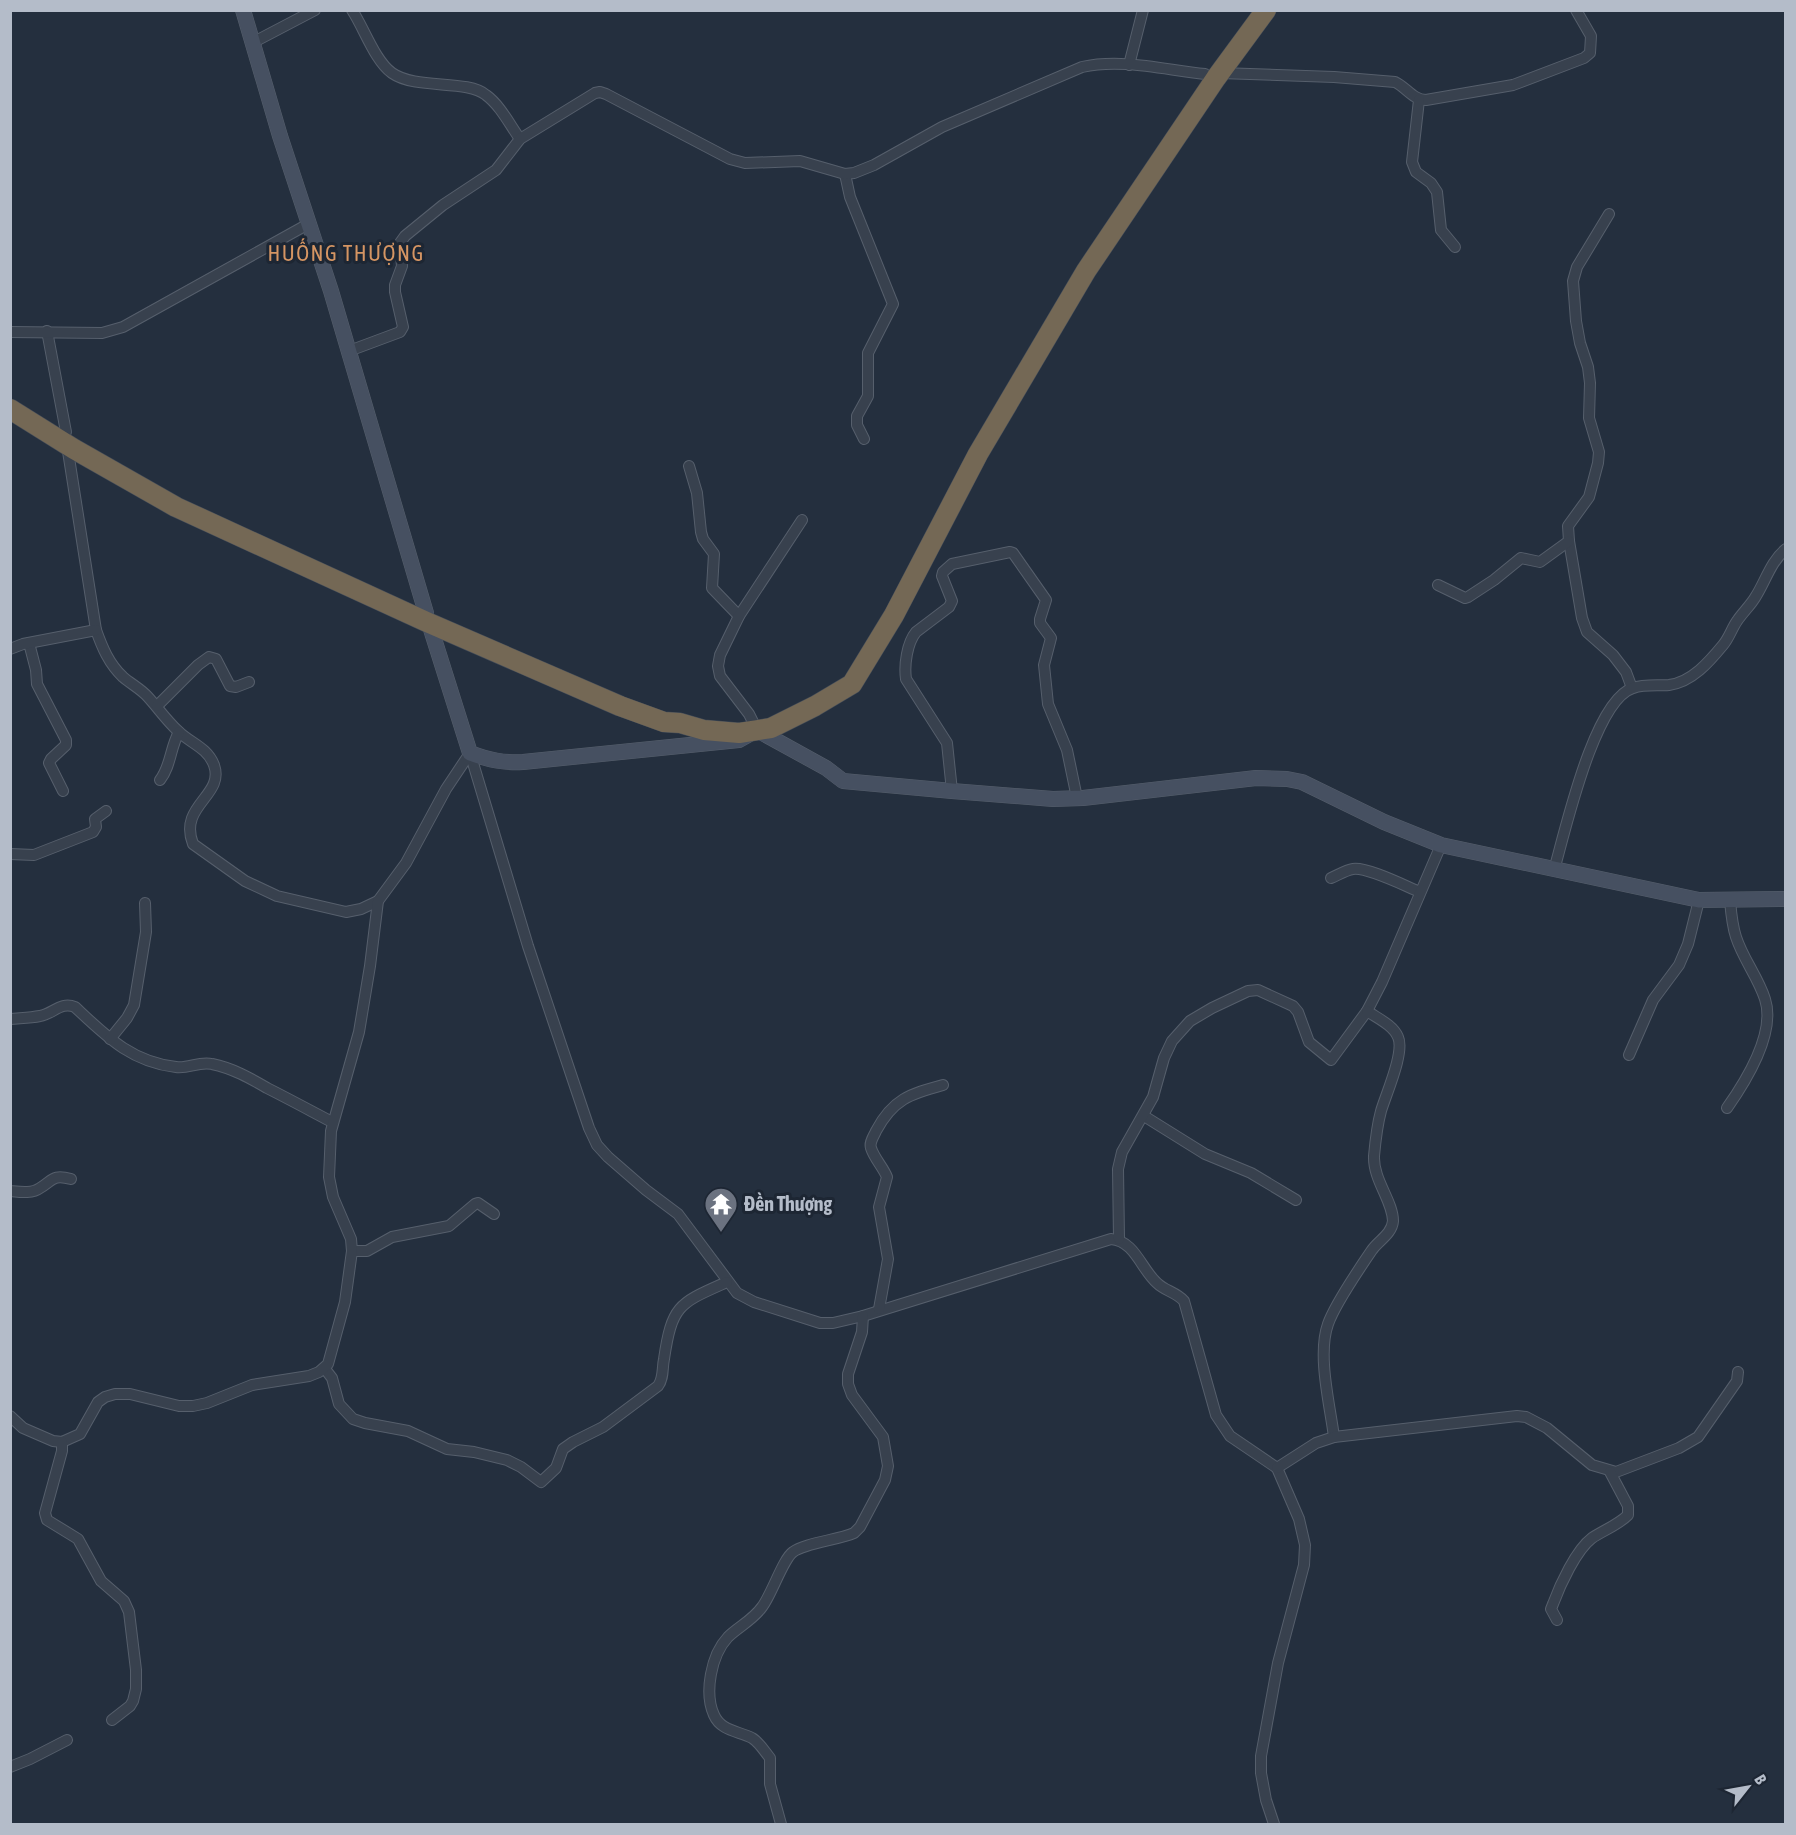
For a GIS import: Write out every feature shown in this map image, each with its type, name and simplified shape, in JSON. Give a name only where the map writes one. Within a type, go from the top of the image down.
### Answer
[{"type":"highway","points":[[1213,74],[1251,10]]},
{"type":"highway","points":[[10,409],[308,562],[427,618],[624,698],[667,713],[680,723],[704,730],[739,733],[771,728],[815,706],[842,688],[843,675],[886,603],[929,519],[993,407],[1087,252],[1213,74],[1266,10]]},
{"type":"highway","points":[[10,398],[66,438]]},
{"type":"street","points":[[243,10],[280,136],[310,223],[349,351],[427,618],[528,946],[597,1145],[646,1190],[678,1214],[737,1293],[754,1302],[820,1323],[833,1323],[863,1316],[1111,1239],[1119,1239],[1135,1254],[1156,1283],[1184,1300],[1216,1414],[1230,1436],[1277,1468],[1299,1519],[1305,1545],[1304,1565],[1278,1663],[1261,1756],[1264,1791],[1274,1824]]},
{"type":"street","points":[[252,43],[315,10]]},
{"type":"street","points":[[352,10],[379,57],[392,73],[414,81],[478,90],[490,98],[520,139]]},
{"type":"street","points":[[1129,65],[1143,10]]},
{"type":"street","points":[[349,351],[400,332],[403,327],[395,285],[402,266],[400,243],[405,236],[443,205],[496,170],[520,139],[577,103],[600,92],[730,159],[745,163],[800,161],[845,174],[874,165],[942,127],[1082,67],[1096,64],[1129,65],[1213,74],[1334,77],[1395,82],[1419,100],[1513,84],[1584,58],[1590,53],[1591,36],[1576,10]]},
{"type":"street","points":[[1419,100],[1412,162],[1416,172],[1431,183],[1437,192],[1441,230],[1455,247]]},
{"type":"street","points":[[845,174],[850,197],[893,304],[868,353],[868,396],[857,416],[857,425],[864,439]]},
{"type":"street","points":[[1609,214],[1576,267],[1573,281],[1576,321],[1590,383],[1589,418],[1599,452],[1589,497],[1568,526],[1582,618],[1587,632],[1613,655],[1626,672],[1632,688]]},
{"type":"street","points":[[10,332],[102,333],[123,327],[310,223]]},
{"type":"street","points":[[46,331],[66,438],[96,630],[103,648],[121,675],[144,693],[178,732],[200,746],[209,756],[216,775],[214,785],[191,815],[189,835],[193,844],[245,881],[277,896],[346,912],[354,912],[378,901]]},
{"type":"street","points":[[689,466],[697,493],[700,532],[714,554],[712,588],[739,616]]},
{"type":"street","points":[[802,520],[739,616],[720,655],[718,666],[720,676],[749,714],[757,730],[826,768],[843,781],[1053,799],[1256,778],[1287,778],[1302,782],[1406,833],[1441,846],[1700,900],[1785,899]]},
{"type":"street","points":[[1438,585],[1465,598],[1468,597],[1521,558],[1540,562],[1569,541]]},
{"type":"street","points":[[1554,870],[1592,742],[1606,715],[1621,696],[1632,688],[1671,685],[1693,676],[1725,643],[1736,622],[1756,596],[1770,568],[1785,549]]},
{"type":"street","points":[[951,791],[947,743],[906,679],[905,670],[910,644],[916,632],[949,607],[952,601],[942,576],[946,568],[952,564],[1010,552],[1046,600],[1040,623],[1051,638],[1044,665],[1048,704],[1067,750],[1077,798]]},
{"type":"street","points":[[10,649],[96,630]]},
{"type":"street","points":[[29,643],[37,684],[66,740],[66,745],[49,763],[63,790]]},
{"type":"street","points":[[157,706],[209,657],[216,659],[230,686],[236,687],[249,682]]},
{"type":"street","points":[[470,753],[503,763],[523,762],[739,740],[757,730]]},
{"type":"street","points":[[160,780],[168,767],[172,745],[178,732]]},
{"type":"street","points":[[10,1416],[23,1428],[52,1441],[62,1442],[80,1434],[98,1402],[115,1394],[130,1394],[179,1406],[193,1406],[207,1403],[252,1385],[309,1376],[325,1369],[345,1302],[352,1251],[351,1239],[333,1197],[329,1177],[332,1122],[351,1068],[359,1032],[378,901],[406,862],[446,789],[470,753]]},
{"type":"street","points":[[10,854],[34,855],[93,832],[96,828],[95,819],[106,811]]},
{"type":"street","points":[[1119,1239],[1118,1169],[1122,1152],[1153,1097],[1164,1058],[1172,1041],[1190,1021],[1248,991],[1258,990],[1293,1006],[1298,1012],[1309,1042],[1331,1060],[1367,1011],[1401,940],[1441,846]]},
{"type":"street","points":[[1331,878],[1358,869],[1376,873],[1420,892]]},
{"type":"street","points":[[1629,1055],[1653,1000],[1679,965],[1688,944],[1700,900]]},
{"type":"street","points":[[1727,1108],[1750,1075],[1767,1031],[1768,1017],[1765,999],[1736,936],[1730,900]]},
{"type":"street","points":[[110,1039],[128,1018],[134,1005],[146,932],[145,903]]},
{"type":"street","points":[[10,1019],[40,1016],[69,1004],[110,1039],[132,1054],[157,1065],[181,1068],[202,1063],[237,1071],[332,1122]]},
{"type":"street","points":[[1334,1437],[1325,1364],[1324,1347],[1327,1325],[1373,1248],[1387,1235],[1393,1222],[1380,1186],[1374,1156],[1381,1113],[1400,1040],[1396,1033],[1367,1011]]},
{"type":"street","points":[[879,1310],[888,1259],[879,1207],[887,1177],[870,1143],[885,1115],[896,1103],[911,1093],[943,1084]]},
{"type":"street","points":[[1144,1116],[1205,1154],[1251,1173],[1296,1200]]},
{"type":"street","points":[[10,1191],[30,1192],[59,1176],[71,1179]]},
{"type":"street","points":[[352,1251],[367,1251],[392,1237],[449,1226],[474,1204],[478,1203],[494,1214]]},
{"type":"street","points":[[325,1369],[332,1378],[342,1410],[353,1419],[408,1431],[447,1449],[474,1452],[507,1460],[541,1482],[556,1468],[563,1449],[603,1427],[658,1386],[662,1378],[669,1331],[678,1310],[695,1296],[727,1282]]},
{"type":"street","points":[[781,1824],[770,1784],[770,1758],[754,1739],[727,1729],[718,1722],[713,1713],[708,1691],[720,1647],[761,1609],[775,1586],[784,1562],[792,1552],[854,1533],[860,1527],[885,1480],[888,1466],[883,1437],[852,1395],[848,1384],[848,1374],[862,1332],[863,1316]]},
{"type":"street","points":[[1277,1468],[1316,1443],[1334,1437],[1526,1417],[1546,1428],[1592,1465],[1616,1472],[1679,1448],[1698,1437],[1737,1381],[1738,1372]]},
{"type":"street","points":[[62,1442],[62,1451],[45,1513],[47,1520],[82,1544],[101,1581],[124,1601],[131,1619],[136,1689],[130,1706],[112,1720]]},
{"type":"street","points":[[1557,1620],[1551,1610],[1580,1550],[1592,1538],[1621,1522],[1628,1515],[1628,1506],[1610,1472]]},
{"type":"street","points":[[10,1767],[67,1740]]},
{"type":"place","name":"Đền Thượng","points":[[721,1233]]},
{"type":"district","name":"HUỐNG THƯỢNG","points":[[346,253]]}]
